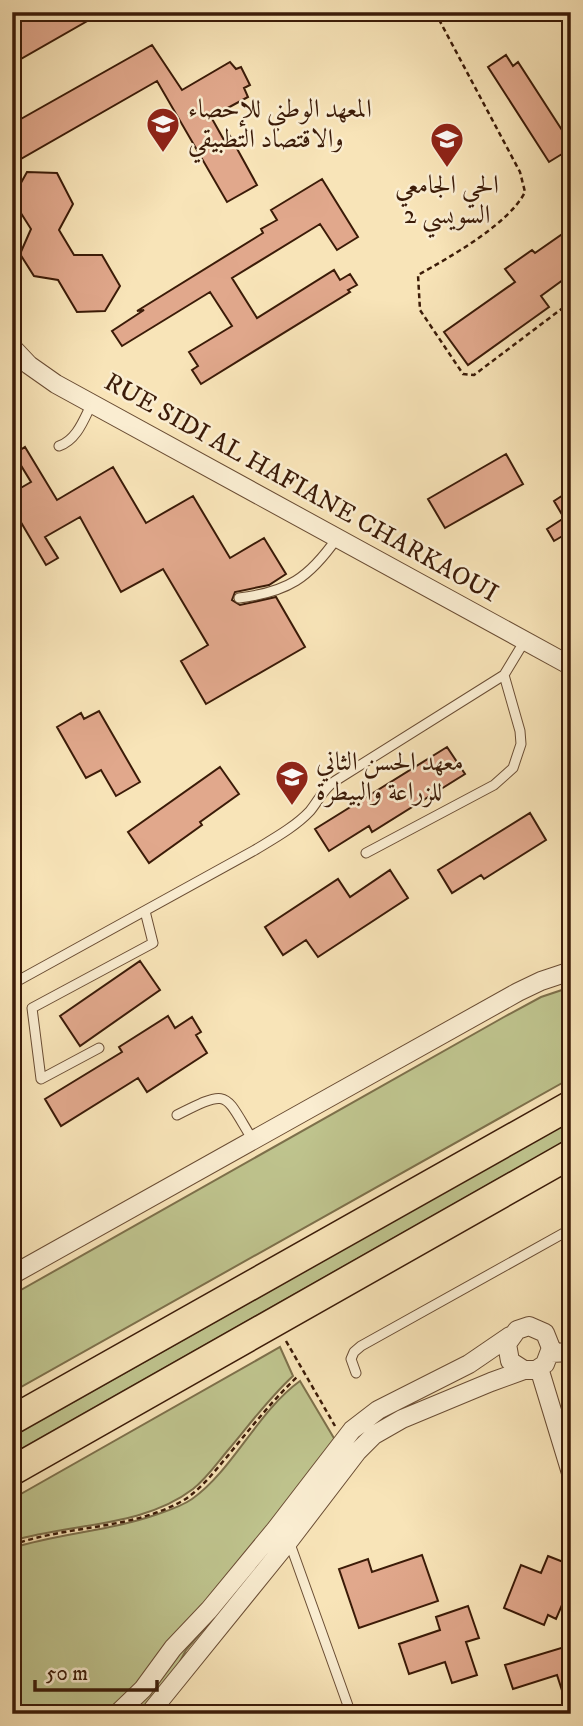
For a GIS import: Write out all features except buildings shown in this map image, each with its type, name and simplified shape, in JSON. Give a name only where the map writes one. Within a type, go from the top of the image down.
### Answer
[{"type":"main road","points":[[12,1420],[571,1105]]},
{"type":"main road","points":[[12,1471],[571,1154]]},
{"type":"street","name":"RUE SIDI AL HAFIANE CHARKAOUI","points":[[12,347],[29,365],[47,378],[524,642],[569,660]]},
{"type":"street","points":[[12,1275],[519,992],[571,971]]},
{"type":"street","points":[[117,1714],[143,1689],[173,1648],[209,1610],[275,1530],[343,1440],[363,1420],[469,1364],[524,1326],[538,1328],[545,1333],[550,1340],[551,1353],[548,1361],[402,1419],[374,1435],[149,1714]]},
{"type":"street","points":[[510,1336],[507,1344],[508,1357],[513,1364],[532,1369]]},
{"type":"street","points":[[551,1353],[571,1352]]},
{"type":"street","points":[[532,1369],[571,1473]]},
{"type":"lane","points":[[59,446],[76,433],[92,403]]},
{"type":"lane","points":[[239,598],[273,591],[304,576],[321,561],[337,538]]},
{"type":"lane","points":[[12,984],[255,850],[286,830],[310,811],[321,793],[335,780],[505,675],[524,642]]},
{"type":"lane","points":[[366,853],[494,785],[513,768],[519,756],[520,731],[505,675]]},
{"type":"lane","points":[[99,1048],[41,1079],[32,1008],[153,943],[145,911]]},
{"type":"lane","points":[[177,1115],[213,1097],[226,1099],[254,1142]]},
{"type":"lane","points":[[356,1373],[351,1359],[361,1346],[571,1229]]},
{"type":"lane","points":[[289,1541],[351,1714]]},
{"type":"lane","points":[[161,1714],[170,1689]]},
{"type":"path","points":[[435,12],[520,172],[525,192],[519,205],[501,221],[418,275],[421,310],[463,374],[474,375],[564,307],[571,298]]},
{"type":"path","points":[[284,1338],[343,1440]]},
{"type":"path","points":[[12,1545],[33,1538],[131,1519],[186,1499],[205,1483],[267,1408],[297,1377]]},
{"type":"green space","points":[[571,987],[571,1078],[12,1392],[12,1295],[504,1017],[541,997]]},
{"type":"green space","points":[[571,1120],[571,1138],[12,1454],[12,1437]]},
{"type":"green space","points":[[280,1347],[293,1376],[193,1489],[173,1502],[129,1518],[12,1541],[12,1499]]},
{"type":"green space","points":[[300,1381],[341,1450],[315,1494],[186,1650],[173,1675],[141,1714],[12,1714],[12,1548],[140,1520],[188,1501],[207,1487],[271,1408]]},
{"type":"place","name":"المعهد الوطني للإحصاء والاقتصاد التطبيقي","points":[[163,154]]},
{"type":"place","name":"الحي الجامعي السويسي 2","points":[[447,169]]},
{"type":"place","name":"معهد الحسن الثاني للزراعة والبيطرة","points":[[292,807]]}]
